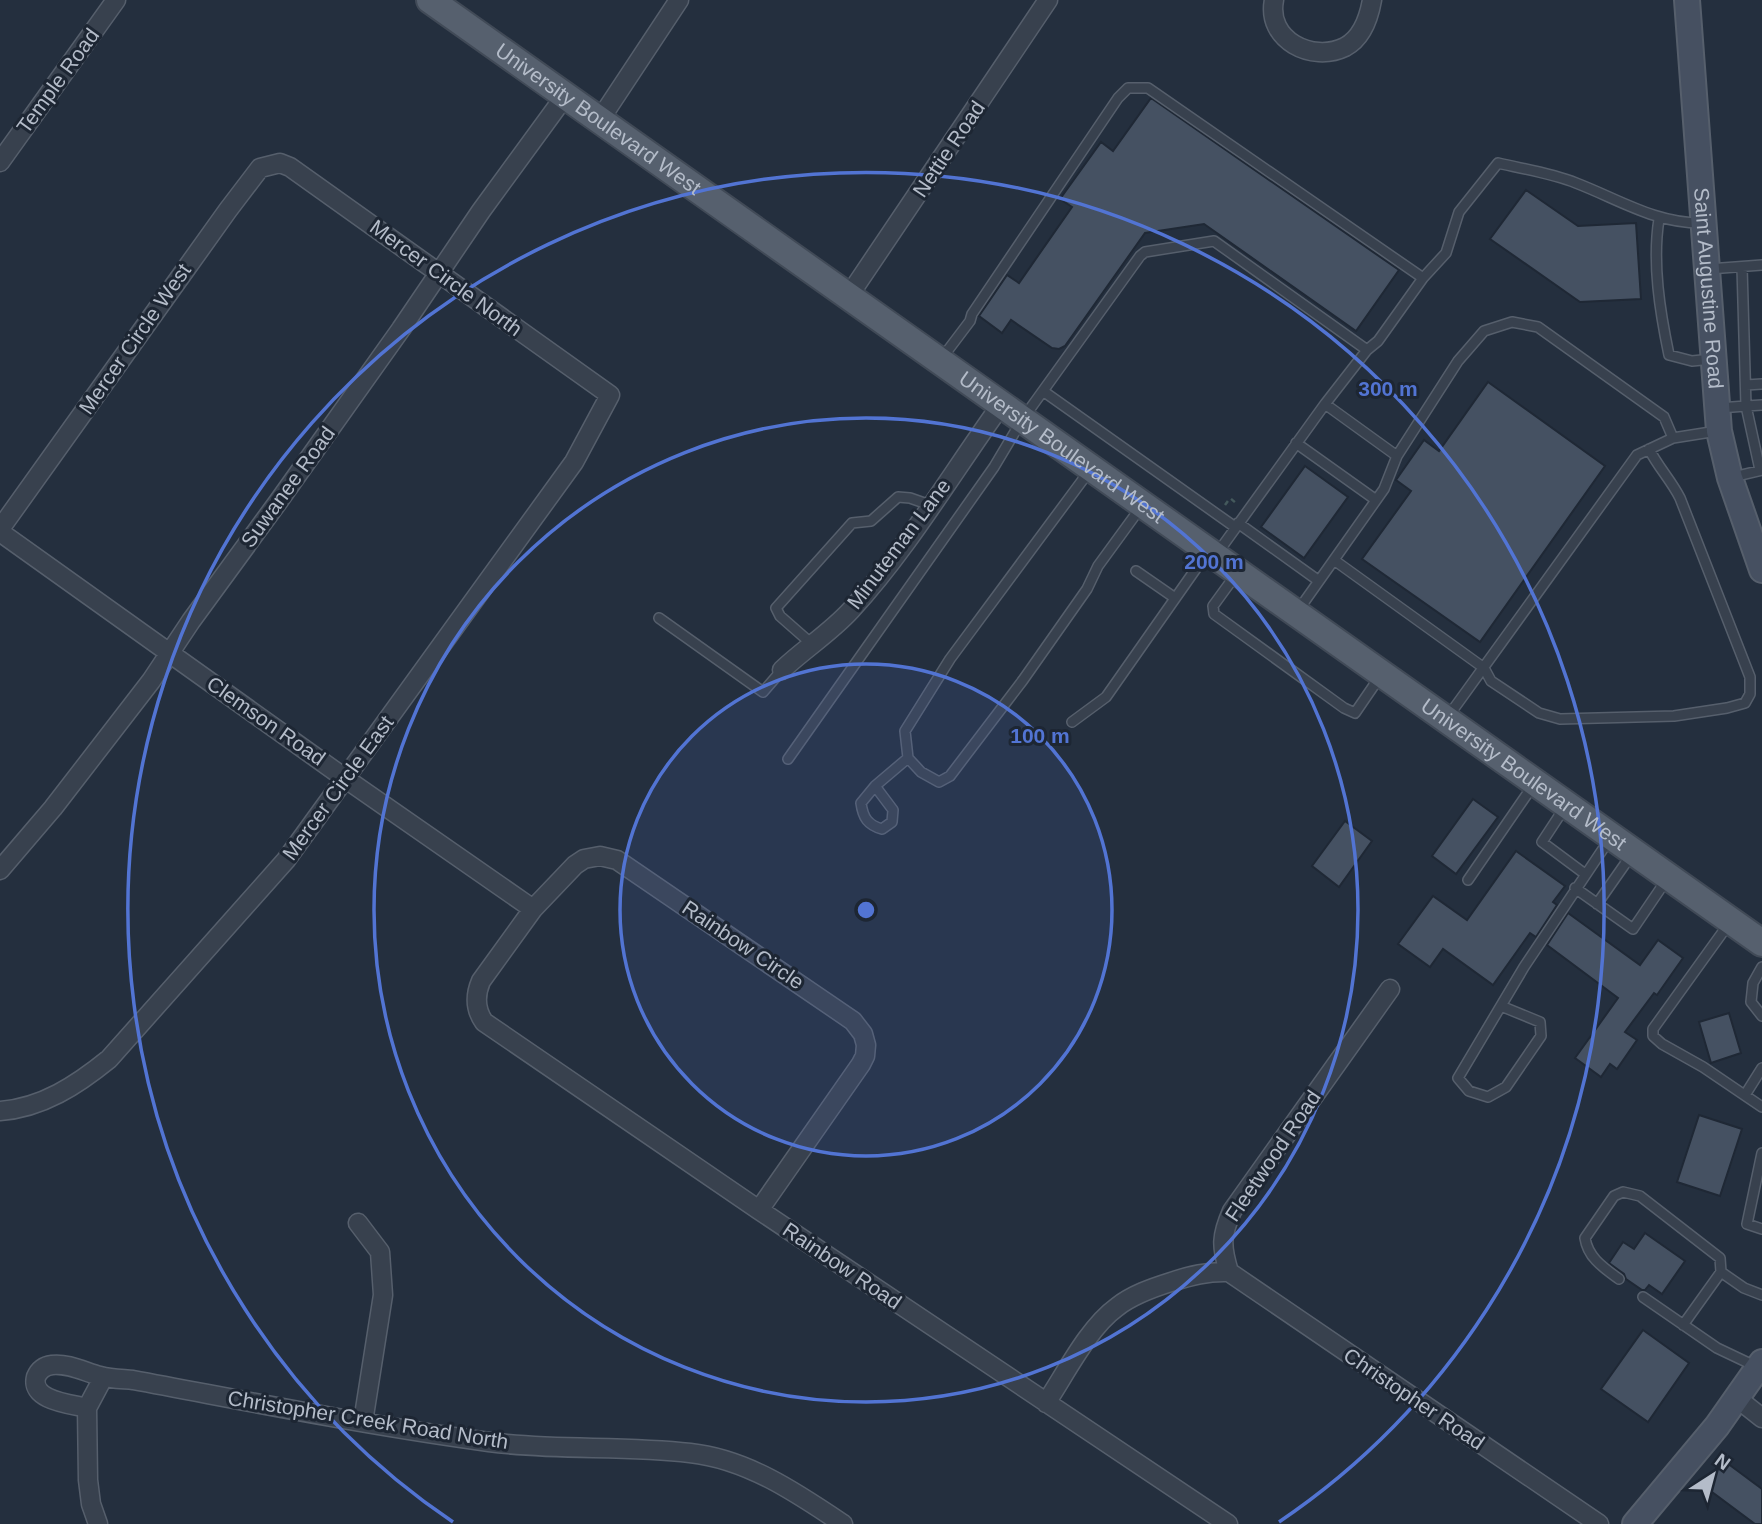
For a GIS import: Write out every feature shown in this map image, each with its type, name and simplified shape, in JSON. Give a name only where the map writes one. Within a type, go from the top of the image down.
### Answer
[{"type":"main road","name":"University Boulevard West","points":[[430,0],[1762,943]]},
{"type":"main road","name":"Saint Augustine Road","points":[[1687,0],[1718,419],[1730,478],[1757,540],[1762,570]]},
{"type":"main road","points":[[1635,1524],[1738,1399],[1760,1365]]},
{"type":"street","name":"Temple Road","points":[[0,162],[116,0]]},
{"type":"street","points":[[600,121],[680,0]]},
{"type":"street","name":"Nettie Road","points":[[848,297],[1048,0]]},
{"type":"street","points":[[1274,0],[1271,12],[1280,35],[1308,50],[1329,51],[1346,46],[1357,36],[1366,24],[1372,0]]},
{"type":"street","name":"Suwanee Road","points":[[0,870],[53,808],[151,681],[481,211],[565,96]]},
{"type":"street","name":"Mercer Circle North","points":[[280,163],[290,167],[610,395]]},
{"type":"street","name":"Mercer Circle West","points":[[0,531],[228,210],[261,168],[280,163]]},
{"type":"street","name":"Mercer Circle East","points":[[0,1111],[46,1100],[90,1075],[109,1059],[286,860],[574,462],[610,395]]},
{"type":"street","name":"Minuteman Lane","points":[[782,670],[797,655],[813,645],[858,601],[930,505],[1012,413]]},
{"type":"street","name":"Clemson Road","points":[[0,531],[346,779],[533,908]]},
{"type":"street","name":"Rainbow Circle","points":[[475,993],[533,908],[584,859],[600,856],[617,860],[853,1021],[863,1034],[865,1056],[759,1210]]},
{"type":"street","name":"Fleetwood Road","points":[[1229,1272],[1221,1248],[1224,1229],[1232,1211],[1390,989]]},
{"type":"street","name":"Rainbow Road","points":[[475,993],[479,1014],[484,1022],[1228,1524]]},
{"type":"street","points":[[358,1223],[380,1252],[383,1295],[363,1422]]},
{"type":"street","points":[[1046,1403],[1095,1330],[1114,1308],[1132,1297],[1198,1273],[1229,1272]]},
{"type":"street","name":"Christopher Road","points":[[1229,1272],[1599,1524]]},
{"type":"street","name":"Christopher Creek Road North","points":[[87,1408],[46,1397],[39,1392],[35,1383],[37,1374],[43,1367],[55,1364],[103,1378],[133,1380],[492,1443],[692,1453],[732,1463],[785,1486],[843,1524]]},
{"type":"street","points":[[98,1524],[91,1504],[88,1480],[87,1408],[103,1378]]},
{"type":"street","points":[[1738,1399],[1762,1418]]},
{"type":"lane","points":[[940,362],[971,321],[972,314],[1118,98],[1128,88],[1147,88],[1423,278]]},
{"type":"lane","points":[[1072,723],[1106,697],[1175,598],[1237,525],[1325,404],[1367,350],[1378,341],[1423,278],[1447,253],[1459,212],[1498,163],[1573,182],[1660,219],[1704,223]]},
{"type":"lane","points":[[1660,219],[1656,239],[1662,320],[1669,355],[1692,361],[1714,359]]},
{"type":"lane","points":[[788,759],[994,467],[1012,413],[1043,391],[1140,256],[1214,241],[1367,350]]},
{"type":"lane","points":[[1708,269],[1762,265]]},
{"type":"lane","points":[[1730,478],[1761,470],[1746,406],[1742,267]]},
{"type":"lane","points":[[1296,614],[1384,489],[1397,456],[1464,354],[1484,331],[1512,322],[1538,327],[1664,417],[1673,438]]},
{"type":"lane","points":[[1746,385],[1762,384]]},
{"type":"lane","points":[[1043,391],[1319,581]]},
{"type":"lane","points":[[1325,404],[1397,456]]},
{"type":"lane","points":[[1446,719],[1637,455],[1746,406],[1762,405]]},
{"type":"lane","points":[[1296,443],[1376,500]]},
{"type":"lane","points":[[1334,560],[1484,668],[1491,681],[1539,712],[1560,719],[1674,716],[1745,703],[1757,684],[1680,498],[1669,478],[1659,469],[1649,449]]},
{"type":"lane","points":[[1091,469],[943,670],[905,731],[908,758],[922,772],[939,782],[950,776],[1023,680],[1087,589],[1098,566],[1143,505]]},
{"type":"lane","points":[[813,645],[780,616],[776,608],[852,523],[871,521],[898,497],[930,505]]},
{"type":"lane","points":[[1136,571],[1175,598]]},
{"type":"lane","points":[[1237,572],[1213,606],[1214,614],[1344,708],[1355,713],[1381,674]]},
{"type":"lane","points":[[659,618],[763,692],[782,670]]},
{"type":"lane","points":[[875,786],[893,810],[892,822],[882,829],[871,825],[863,815],[861,803],[875,786],[908,758]]},
{"type":"lane","points":[[1468,880],[1535,782]]},
{"type":"lane","points":[[1567,804],[1542,842],[1585,874]]},
{"type":"lane","points":[[1501,1006],[1540,1022],[1541,1035],[1507,1087],[1488,1097],[1469,1091],[1458,1078],[1501,1006],[1575,888],[1612,836]]},
{"type":"lane","points":[[1597,904],[1634,852]]},
{"type":"lane","points":[[1575,888],[1633,929],[1669,877]]},
{"type":"lane","points":[[1731,920],[1653,1029],[1653,1036],[1762,1107]]},
{"type":"lane","points":[[1762,967],[1753,983],[1751,1002],[1762,1016]]},
{"type":"lane","points":[[1745,1095],[1762,1068]]},
{"type":"lane","points":[[1762,1153],[1746,1224],[1762,1229]]},
{"type":"lane","points":[[1619,1279],[1594,1259],[1587,1249],[1585,1238],[1614,1196],[1623,1192],[1640,1196],[1720,1258],[1721,1272],[1683,1325]]},
{"type":"lane","points":[[1721,1272],[1744,1288],[1762,1295]]},
{"type":"lane","points":[[1643,1297],[1717,1348],[1760,1365]]},
{"type":"path","points":[[1223,507],[1230,498],[1239,505]]},
{"type":"building","points":[[1151,98],[1399,270],[1356,331],[1204,224],[1145,233],[1065,346],[1059,349],[1052,348],[1011,320],[1002,333],[979,316],[1007,275],[1019,283],[1072,207],[1060,199],[1101,142],[1113,151]]},
{"type":"building","points":[[1526,190],[1578,226],[1636,223],[1641,299],[1580,302],[1490,239]]},
{"type":"building","points":[[1488,382],[1605,466],[1480,642],[1362,559],[1411,491],[1396,480],[1424,440],[1439,451]]},
{"type":"building","points":[[1305,466],[1348,497],[1304,558],[1261,527]]},
{"type":"building","points":[[1473,799],[1498,817],[1456,874],[1432,856]]},
{"type":"building","points":[[1345,821],[1372,841],[1339,887],[1312,866]]},
{"type":"building","points":[[1516,851],[1565,886],[1553,902],[1557,905],[1536,937],[1530,933],[1493,985],[1443,949],[1430,967],[1398,944],[1433,896],[1467,920]]},
{"type":"building","points":[[1568,913],[1640,965],[1658,940],[1683,958],[1657,995],[1654,993],[1625,1032],[1637,1040],[1617,1069],[1610,1064],[1601,1077],[1575,1058],[1618,998],[1547,945]]},
{"type":"building","points":[[1729,1013],[1741,1053],[1711,1063],[1699,1022]]},
{"type":"building","points":[[1699,1115],[1742,1129],[1720,1196],[1677,1182]]},
{"type":"building","points":[[1645,1233],[1685,1261],[1662,1294],[1649,1285],[1642,1290],[1609,1263],[1623,1242],[1634,1249]]},
{"type":"building","points":[[1643,1330],[1689,1363],[1648,1422],[1601,1389]]},
{"type":"building","points":[[1723,1460],[1762,1489],[1762,1524],[1755,1524],[1704,1486]]}]
